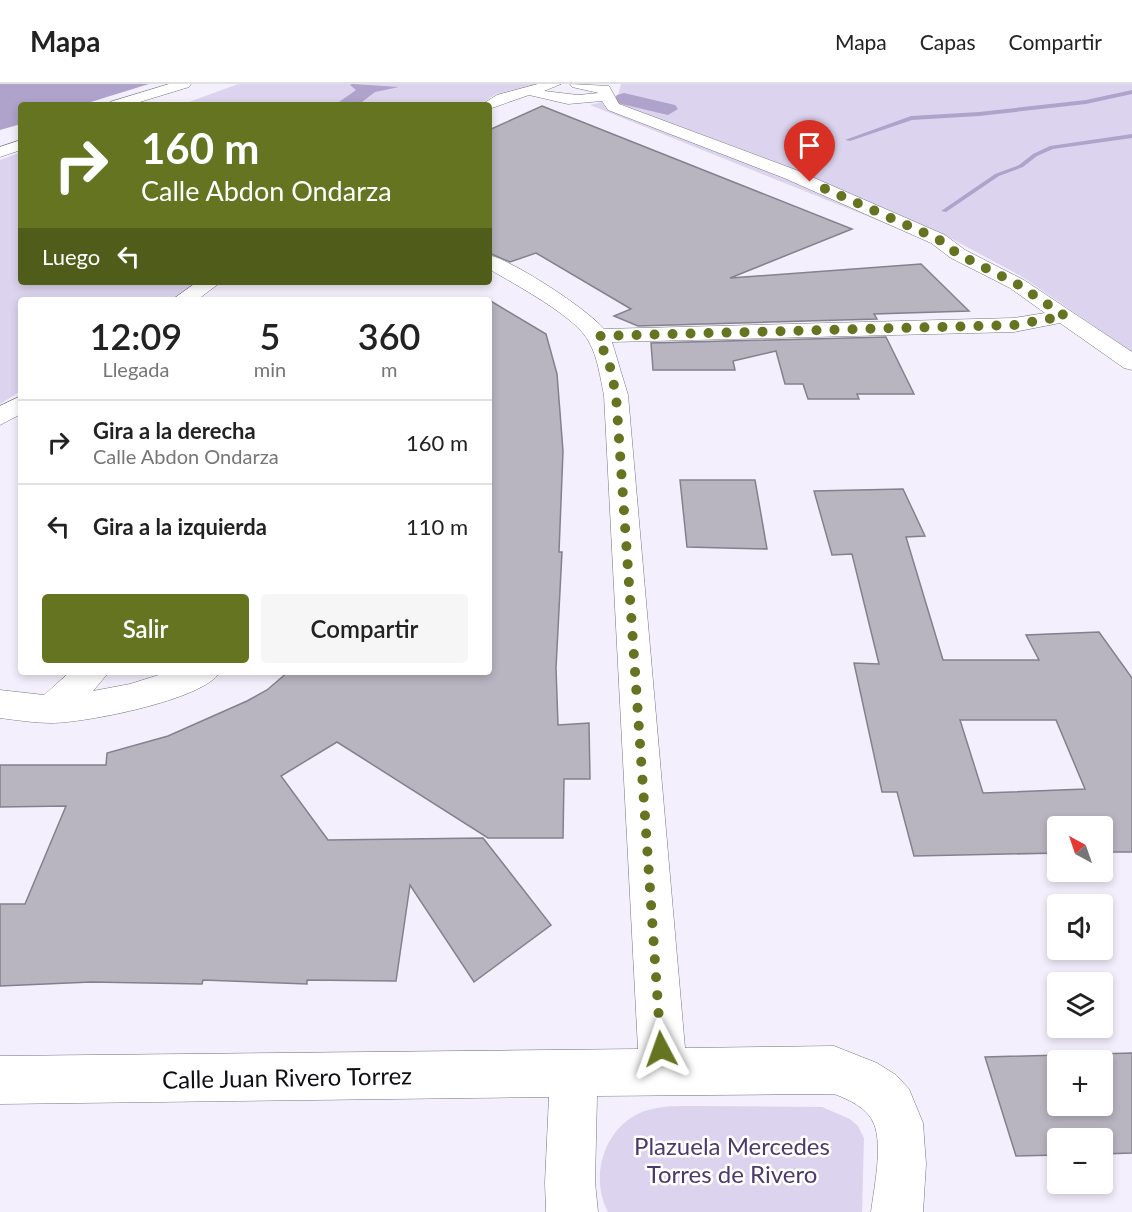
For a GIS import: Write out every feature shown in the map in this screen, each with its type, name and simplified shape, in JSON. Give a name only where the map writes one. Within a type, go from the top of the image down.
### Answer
[{"type":"main road","points":[[577,84],[597,87],[613,106],[625,112],[790,174],[938,239],[958,254],[1017,284],[1132,363]]},
{"type":"main road","points":[[127,102],[191,86]]},
{"type":"main road","points":[[151,102],[191,86]]},
{"type":"main road","points":[[492,103],[502,98],[533,92],[561,91],[590,99],[597,87]]},
{"type":"main road","points":[[561,91],[927,245],[958,254]]},
{"type":"main road","points":[[0,140],[18,135]]},
{"type":"main road","points":[[0,152],[18,146]]},
{"type":"main road","points":[[492,263],[566,309],[598,336],[610,367],[616,395],[663,1073]]},
{"type":"main road","points":[[188,297],[206,285]]},
{"type":"main road","points":[[598,336],[1014,325],[1065,316]]},
{"type":"main road","points":[[0,417],[18,405]]},
{"type":"main road","points":[[51,709],[89,675]]},
{"type":"main road","points":[[0,704],[51,709],[120,700],[176,684],[196,675]]},
{"type":"main road","name":"Calle Juan Rivero Torrez","points":[[0,1080],[574,1075],[834,1070],[860,1077],[879,1091],[896,1110],[901,1134],[897,1212]]},
{"type":"main road","points":[[572,1212],[570,1182],[574,1075]]},
{"type":"green space","points":[[238,84],[537,84],[496,94],[484,102],[189,102]]},
{"type":"green space","points":[[621,84],[1132,84],[1132,352],[1021,276],[939,232],[624,108],[618,96]]},
{"type":"green space","points":[[602,102],[605,107],[632,119],[827,193],[934,243],[590,105]]},
{"type":"green space","points":[[18,153],[18,285],[209,285],[185,297],[18,297],[18,393],[0,404],[0,160]]},
{"type":"green space","name":"Plazuela Mercedes Torres de Rivero","points":[[673,1106],[822,1107],[850,1119],[858,1126],[864,1138],[862,1212],[608,1212],[602,1197],[601,1167],[612,1138],[633,1116],[654,1108]]},
{"type":"shaded area","points":[[0,84],[149,84],[91,102],[18,102],[18,125],[0,130]]},
{"type":"shaded area","points":[[350,85],[399,87],[375,92],[362,102],[339,102],[356,90]]},
{"type":"building","points":[[542,106],[852,229],[730,278],[921,264],[969,311],[874,314],[877,319],[638,326],[614,316],[631,309],[536,253],[510,262],[492,254],[492,129]]},
{"type":"building","points":[[492,302],[546,334],[557,374],[563,451],[559,552],[562,552],[556,668],[558,725],[589,723],[590,779],[564,779],[563,838],[488,838],[337,742],[281,776],[328,840],[483,838],[551,925],[474,982],[410,885],[396,981],[307,980],[307,984],[203,980],[202,984],[91,982],[0,986],[0,904],[25,904],[66,806],[0,807],[0,765],[106,765],[107,753],[168,736],[267,690],[284,675],[492,675]]},
{"type":"building","points":[[886,337],[914,394],[857,394],[859,399],[808,399],[803,384],[785,384],[776,351],[733,361],[735,370],[653,370],[651,343]]},
{"type":"building","points":[[680,480],[755,480],[767,549],[687,547]]},
{"type":"building","points":[[903,489],[925,536],[906,537],[943,660],[1039,660],[1026,635],[1099,632],[1132,678],[1132,852],[1113,852],[1113,816],[1047,816],[1047,853],[914,856],[897,792],[882,792],[854,663],[879,664],[852,554],[832,555],[814,491]],"holes":[[[960,720],[1056,720],[1085,789],[983,793]]]},
{"type":"building","points":[[1132,1053],[1132,1153],[1113,1154],[1113,1128],[1047,1128],[1047,1155],[1016,1156],[985,1057],[1047,1055],[1047,1116],[1113,1116],[1113,1054]]},
{"type":"waterway","points":[[848,140],[911,118],[979,114],[1086,102],[1132,92]]},
{"type":"waterway","points":[[624,99],[668,109]]},
{"type":"waterway","points":[[944,211],[997,175],[1021,166],[1035,155],[1052,147],[1132,136]]},
{"type":"route","points":[[661,1049],[616,395],[610,367],[598,336],[1014,325],[1065,316],[1017,284],[958,254],[938,239],[810,182]]}]
